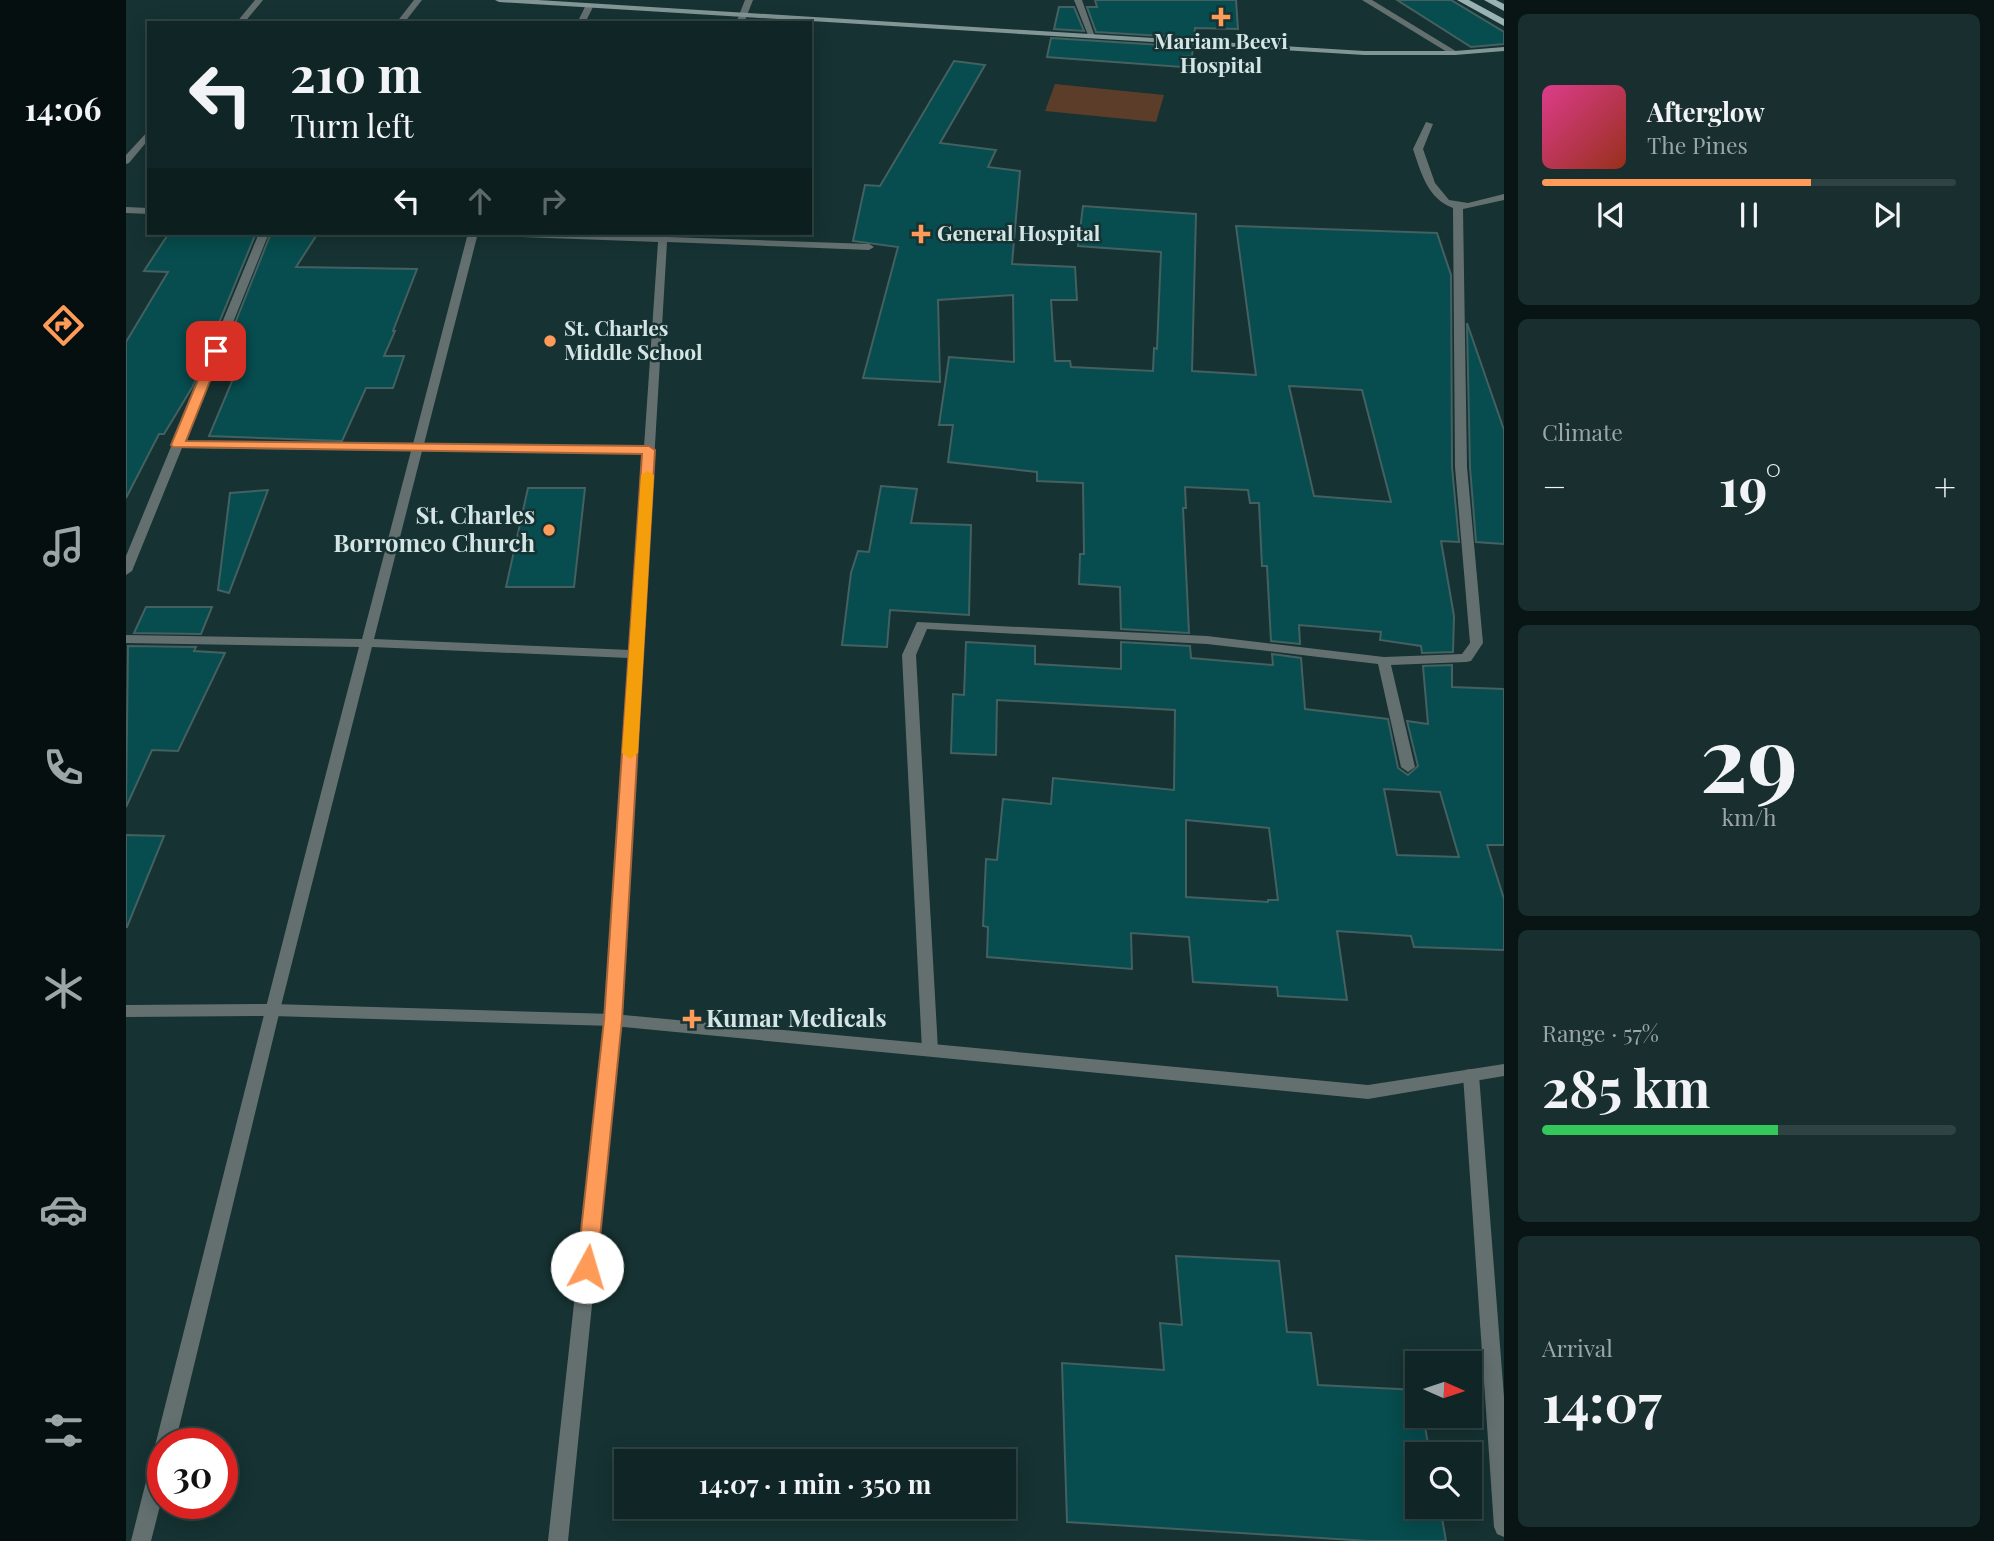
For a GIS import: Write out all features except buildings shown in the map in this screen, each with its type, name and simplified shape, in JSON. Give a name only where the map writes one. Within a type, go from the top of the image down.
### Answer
[{"type":"main road","points":[[499,0],[553,1],[589,7],[804,21]]},
{"type":"main road","points":[[1462,0],[1504,23]]},
{"type":"main road","points":[[1489,0],[1504,8]]},
{"type":"main road","points":[[812,21],[1092,35],[1364,53],[1504,50]]},
{"type":"street","points":[[242,21],[259,0]]},
{"type":"street","points":[[402,21],[418,0]]},
{"type":"street","points":[[742,18],[750,0]]},
{"type":"street","points":[[1079,0],[1092,35]]},
{"type":"street","points":[[1366,0],[1455,53]]},
{"type":"street","points":[[582,21],[589,7]]},
{"type":"street","points":[[1429,124],[1418,149],[1434,192],[1448,204],[1458,206],[1476,207],[1504,197]]},
{"type":"street","points":[[126,161],[147,135]]},
{"type":"street","points":[[930,1050],[909,655],[922,625],[1207,640],[1384,661],[1466,658],[1477,643],[1461,467],[1458,206]]},
{"type":"street","points":[[126,210],[147,211]]},
{"type":"street","points":[[126,571],[263,235]]},
{"type":"street","points":[[169,1428],[272,1010],[472,235]]},
{"type":"street","points":[[606,235],[869,247]]},
{"type":"street","points":[[558,1541],[613,1020],[662,236]]},
{"type":"street","points":[[178,445],[649,450]]},
{"type":"street","points":[[126,639],[367,643],[637,654]]},
{"type":"street","points":[[1384,661],[1408,767]]},
{"type":"street","points":[[126,1012],[272,1010],[613,1020],[1368,1092],[1504,1070]]},
{"type":"street","points":[[1471,1075],[1504,1527]]},
{"type":"street","points":[[141,1541],[147,1517]]},
{"type":"shaded area","points":[[1055,84],[1164,95],[1156,122],[1045,111]]},
{"type":"slow traffic","points":[[630,753],[647,475]]},
{"type":"place","name":"Mariam Beevi Hospital","points":[[1221,17]]},
{"type":"place","name":"General Hospital","points":[[921,234]]},
{"type":"place","name":"St. Charles Middle School","points":[[550,341]]},
{"type":"place","name":"St. Charles Borromeo Church","points":[[549,530]]},
{"type":"place","name":"Kumar Medicals","points":[[692,1019]]},
{"type":"route","points":[[216,351],[178,445],[649,450],[613,1020],[587,1267]]}]
